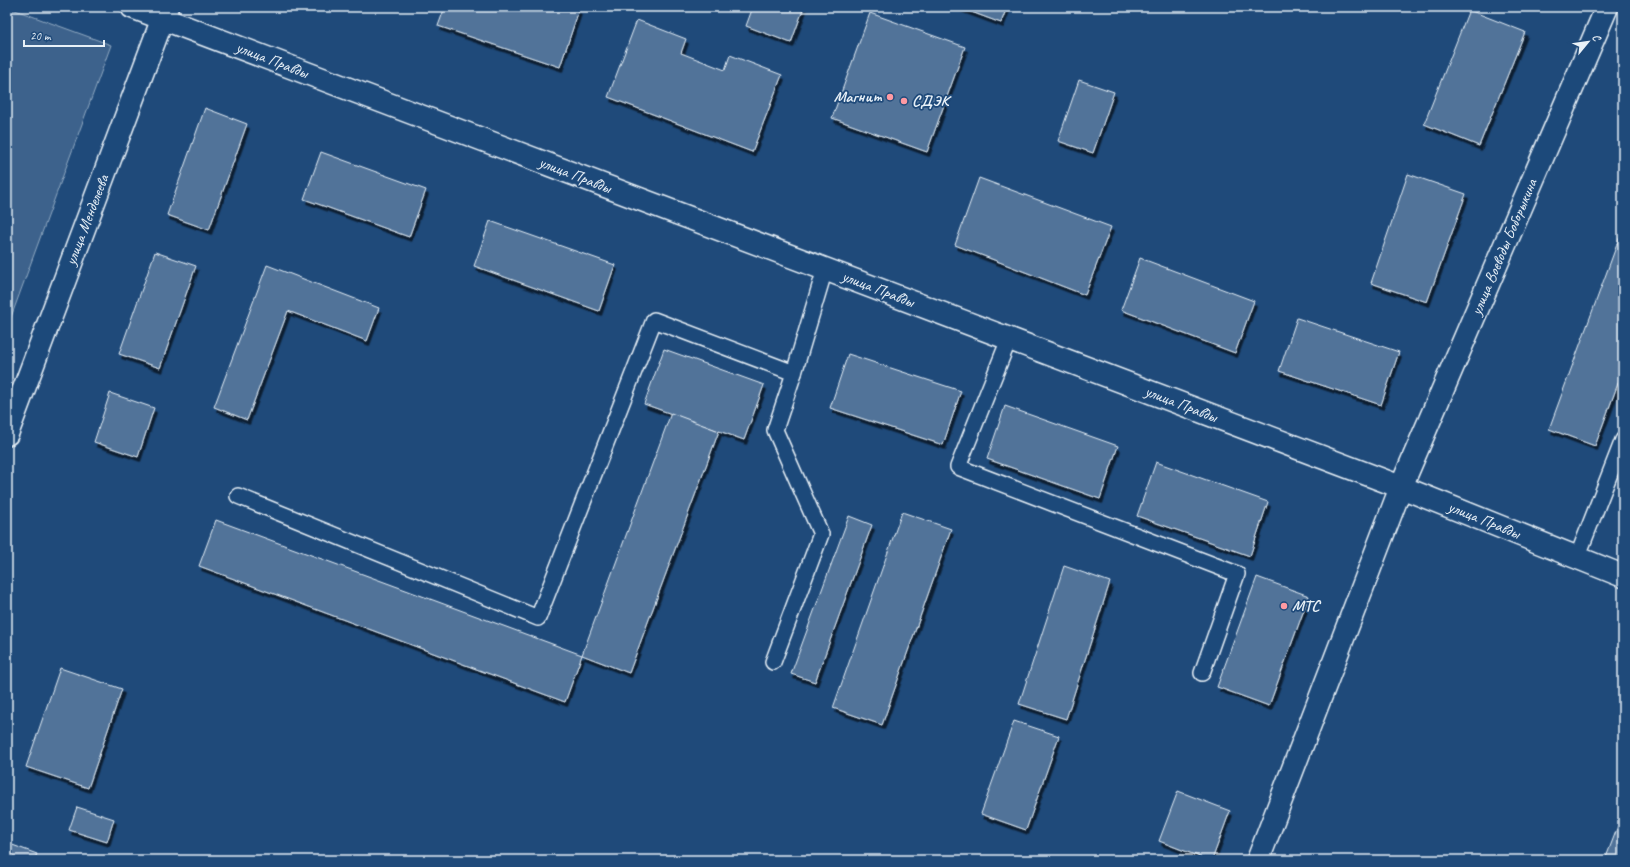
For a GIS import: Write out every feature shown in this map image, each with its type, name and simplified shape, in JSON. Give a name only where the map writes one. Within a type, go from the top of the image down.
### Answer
[{"type":"street","name":"улица Правды","points":[[132,7],[165,13],[825,269],[1402,487],[1623,576]]},
{"type":"street","name":"улица Воеводы Боборыкина","points":[[1258,860],[1402,487],[1606,7]]},
{"type":"street","name":"улица Менделеева","points":[[7,434],[165,13]]},
{"type":"lane","points":[[773,662],[821,534],[774,430],[794,373],[825,269]]},
{"type":"lane","points":[[238,496],[538,618],[654,320],[794,373]]},
{"type":"lane","points":[[1009,339],[958,468],[1237,574],[1202,673]]},
{"type":"lane","points":[[1577,558],[1623,440]]},
{"type":"shaded area","points":[[7,7],[111,45],[7,328]]},
{"type":"building","points":[[445,7],[571,7],[579,10],[560,67],[438,26]]},
{"type":"building","points":[[753,7],[804,7],[791,43],[746,26]]},
{"type":"building","points":[[958,7],[1007,7],[1001,23]]},
{"type":"building","points":[[1469,10],[1525,32],[1479,146],[1424,124]]},
{"type":"building","points":[[870,13],[965,47],[927,152],[832,118]]},
{"type":"building","points":[[637,20],[686,39],[681,53],[725,70],[730,55],[782,75],[752,152],[608,97]]},
{"type":"building","points":[[1079,80],[1114,92],[1093,153],[1058,141]]},
{"type":"building","points":[[205,108],[247,124],[209,230],[167,215]]},
{"type":"building","points":[[321,152],[426,190],[409,237],[304,199]]},
{"type":"building","points":[[1408,174],[1466,194],[1427,302],[1371,283]]},
{"type":"building","points":[[979,178],[1111,227],[1085,295],[955,245]]},
{"type":"building","points":[[490,221],[615,265],[599,311],[474,266]]},
{"type":"building","points":[[1623,228],[1623,370],[1595,446],[1549,429]]},
{"type":"building","points":[[155,252],[196,266],[160,368],[119,354]]},
{"type":"building","points":[[1140,258],[1254,301],[1235,353],[1121,310]]},
{"type":"building","points":[[267,265],[379,308],[367,341],[288,311],[247,420],[214,407]]},
{"type":"building","points":[[1297,318],[1399,352],[1381,405],[1279,371]]},
{"type":"building","points":[[664,349],[764,385],[744,440],[644,404]]},
{"type":"building","points":[[848,354],[961,391],[943,445],[830,408]]},
{"type":"building","points":[[110,393],[154,408],[138,457],[94,442]]},
{"type":"building","points":[[1005,406],[1118,446],[1100,499],[987,459]]},
{"type":"building","points":[[671,413],[719,431],[629,673],[582,655]]},
{"type":"building","points":[[1156,462],[1268,502],[1250,556],[1137,516]]},
{"type":"building","points":[[902,512],[951,529],[882,725],[833,708]]},
{"type":"building","points":[[849,516],[872,525],[815,682],[791,674]]},
{"type":"building","points":[[216,520],[582,655],[565,702],[199,566]]},
{"type":"building","points":[[1064,566],[1110,582],[1066,719],[1019,704]]},
{"type":"building","points":[[1257,577],[1309,596],[1269,706],[1217,687]]},
{"type":"building","points":[[60,668],[122,689],[88,788],[26,767]]},
{"type":"building","points":[[1014,721],[1059,736],[1026,830],[981,814]]},
{"type":"building","points":[[1178,791],[1230,811],[1212,860],[1208,860],[1159,841]]},
{"type":"building","points":[[77,807],[114,819],[107,842],[69,830]]},
{"type":"building","points":[[1623,813],[1623,860],[1605,860]]},
{"type":"building","points":[[7,843],[37,854],[34,860],[7,860]]},
{"type":"place","name":"Магнит","points":[[890,97]]},
{"type":"place","name":"СДЭК","points":[[904,101]]},
{"type":"place","name":"МТС","points":[[1284,606]]}]
